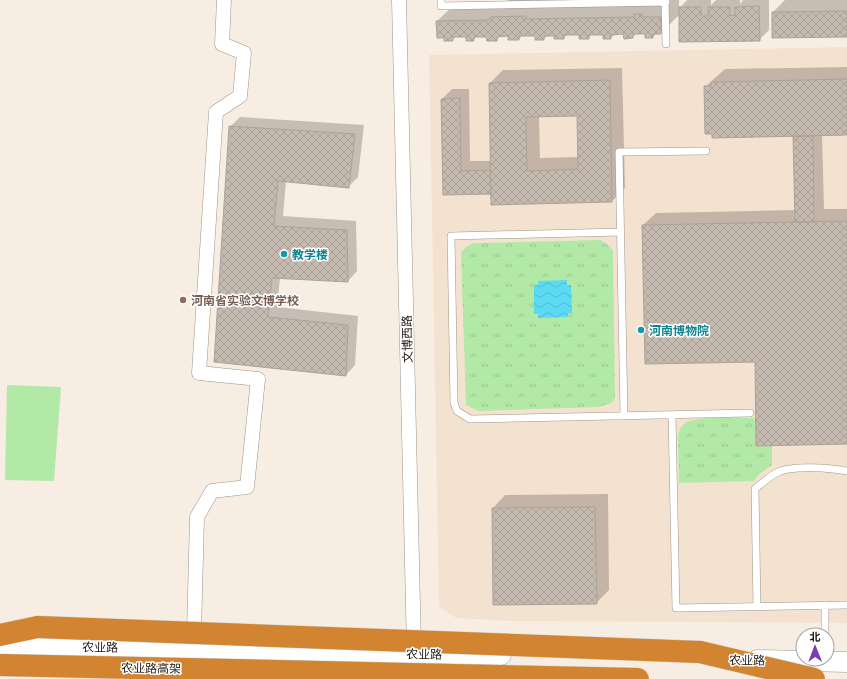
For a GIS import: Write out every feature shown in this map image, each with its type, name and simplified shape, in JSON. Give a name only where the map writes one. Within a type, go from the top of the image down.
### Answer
[{"type":"highway","points":[[0,635],[38,627],[700,652],[821,668]]},
{"type":"highway","name":"农业路高架","points":[[0,665],[638,679]]},
{"type":"street","points":[[194,633],[197,517],[212,491],[247,487],[258,378],[199,373],[216,112],[240,96],[244,53],[222,44],[224,0]]},
{"type":"street","name":"文博西路","points":[[399,0],[415,679]]},
{"type":"street","name":"农业路","points":[[0,646],[414,653],[821,668],[847,662]]},
{"type":"street","points":[[277,651],[278,679]]},
{"type":"lane","points":[[441,0],[441,6],[666,1],[666,44]]},
{"type":"lane","points":[[624,416],[619,152],[706,151]]},
{"type":"lane","points":[[621,232],[451,236],[454,395],[457,411],[470,419],[750,413]]},
{"type":"lane","points":[[672,415],[676,608],[847,605]]},
{"type":"lane","points":[[757,606],[755,489],[773,475],[788,469],[834,468],[847,471]]},
{"type":"lane","points":[[825,605],[825,627]]},
{"type":"shaded area","name":"河南博物院","points":[[847,47],[847,623],[509,621],[456,618],[439,606],[429,55]]},
{"type":"green space","points":[[600,240],[613,250],[615,398],[611,403],[599,407],[478,411],[466,405],[461,253],[466,247],[474,243]],"holes":[[[538,281],[571,285],[568,317],[535,314],[534,285],[538,285]]]},
{"type":"green space","points":[[7,385],[61,387],[54,481],[5,480]]},
{"type":"green space","points":[[756,418],[756,446],[772,446],[772,465],[758,475],[754,481],[679,483],[678,437],[683,425],[692,420],[700,419]]},
{"type":"water","points":[[567,280],[567,285],[571,285],[572,313],[568,313],[568,317],[538,318],[538,314],[534,314],[534,285],[538,285],[538,281]]},
{"type":"building","points":[[759,6],[760,41],[679,42],[679,7],[701,7],[701,16],[708,16],[708,7],[730,7],[730,16],[735,15],[735,7]]},
{"type":"building","points":[[847,11],[847,37],[772,38],[772,12]]},
{"type":"building","points":[[634,14],[642,14],[642,17],[661,17],[661,34],[653,34],[653,38],[645,38],[645,34],[633,34],[633,38],[624,39],[623,34],[611,35],[611,39],[603,39],[603,35],[589,35],[589,39],[579,39],[579,35],[564,35],[564,39],[554,39],[554,36],[544,36],[544,40],[535,40],[535,36],[519,36],[519,40],[508,40],[508,36],[497,37],[497,41],[487,41],[486,37],[474,37],[474,41],[466,41],[466,37],[453,37],[453,41],[444,41],[444,38],[437,38],[436,21],[490,20],[490,17],[526,16],[526,19],[635,17]]},
{"type":"building","points":[[847,79],[847,135],[712,138],[712,134],[705,134],[704,86],[711,86],[711,82]]},
{"type":"building","points":[[610,80],[612,202],[491,205],[489,83]],"holes":[[[577,116],[578,169],[527,171],[526,117]]]},
{"type":"building","points":[[460,98],[461,171],[490,170],[491,194],[443,195],[441,99]]},
{"type":"building","name":"教学楼","points":[[229,126],[355,134],[349,188],[278,181],[274,226],[347,230],[348,282],[272,278],[268,317],[348,325],[346,376],[214,362]]},
{"type":"building","points":[[793,136],[813,136],[814,222],[795,222]]},
{"type":"building","points":[[847,221],[847,444],[756,446],[755,362],[645,364],[642,225]]},
{"type":"building","points":[[595,507],[597,604],[493,605],[492,508]]},
{"type":"place","name":"教学楼","points":[[284,254]]},
{"type":"place","name":"河南省实验文博学校","points":[[183,300]]},
{"type":"place","name":"河南博物院","points":[[641,330]]}]
